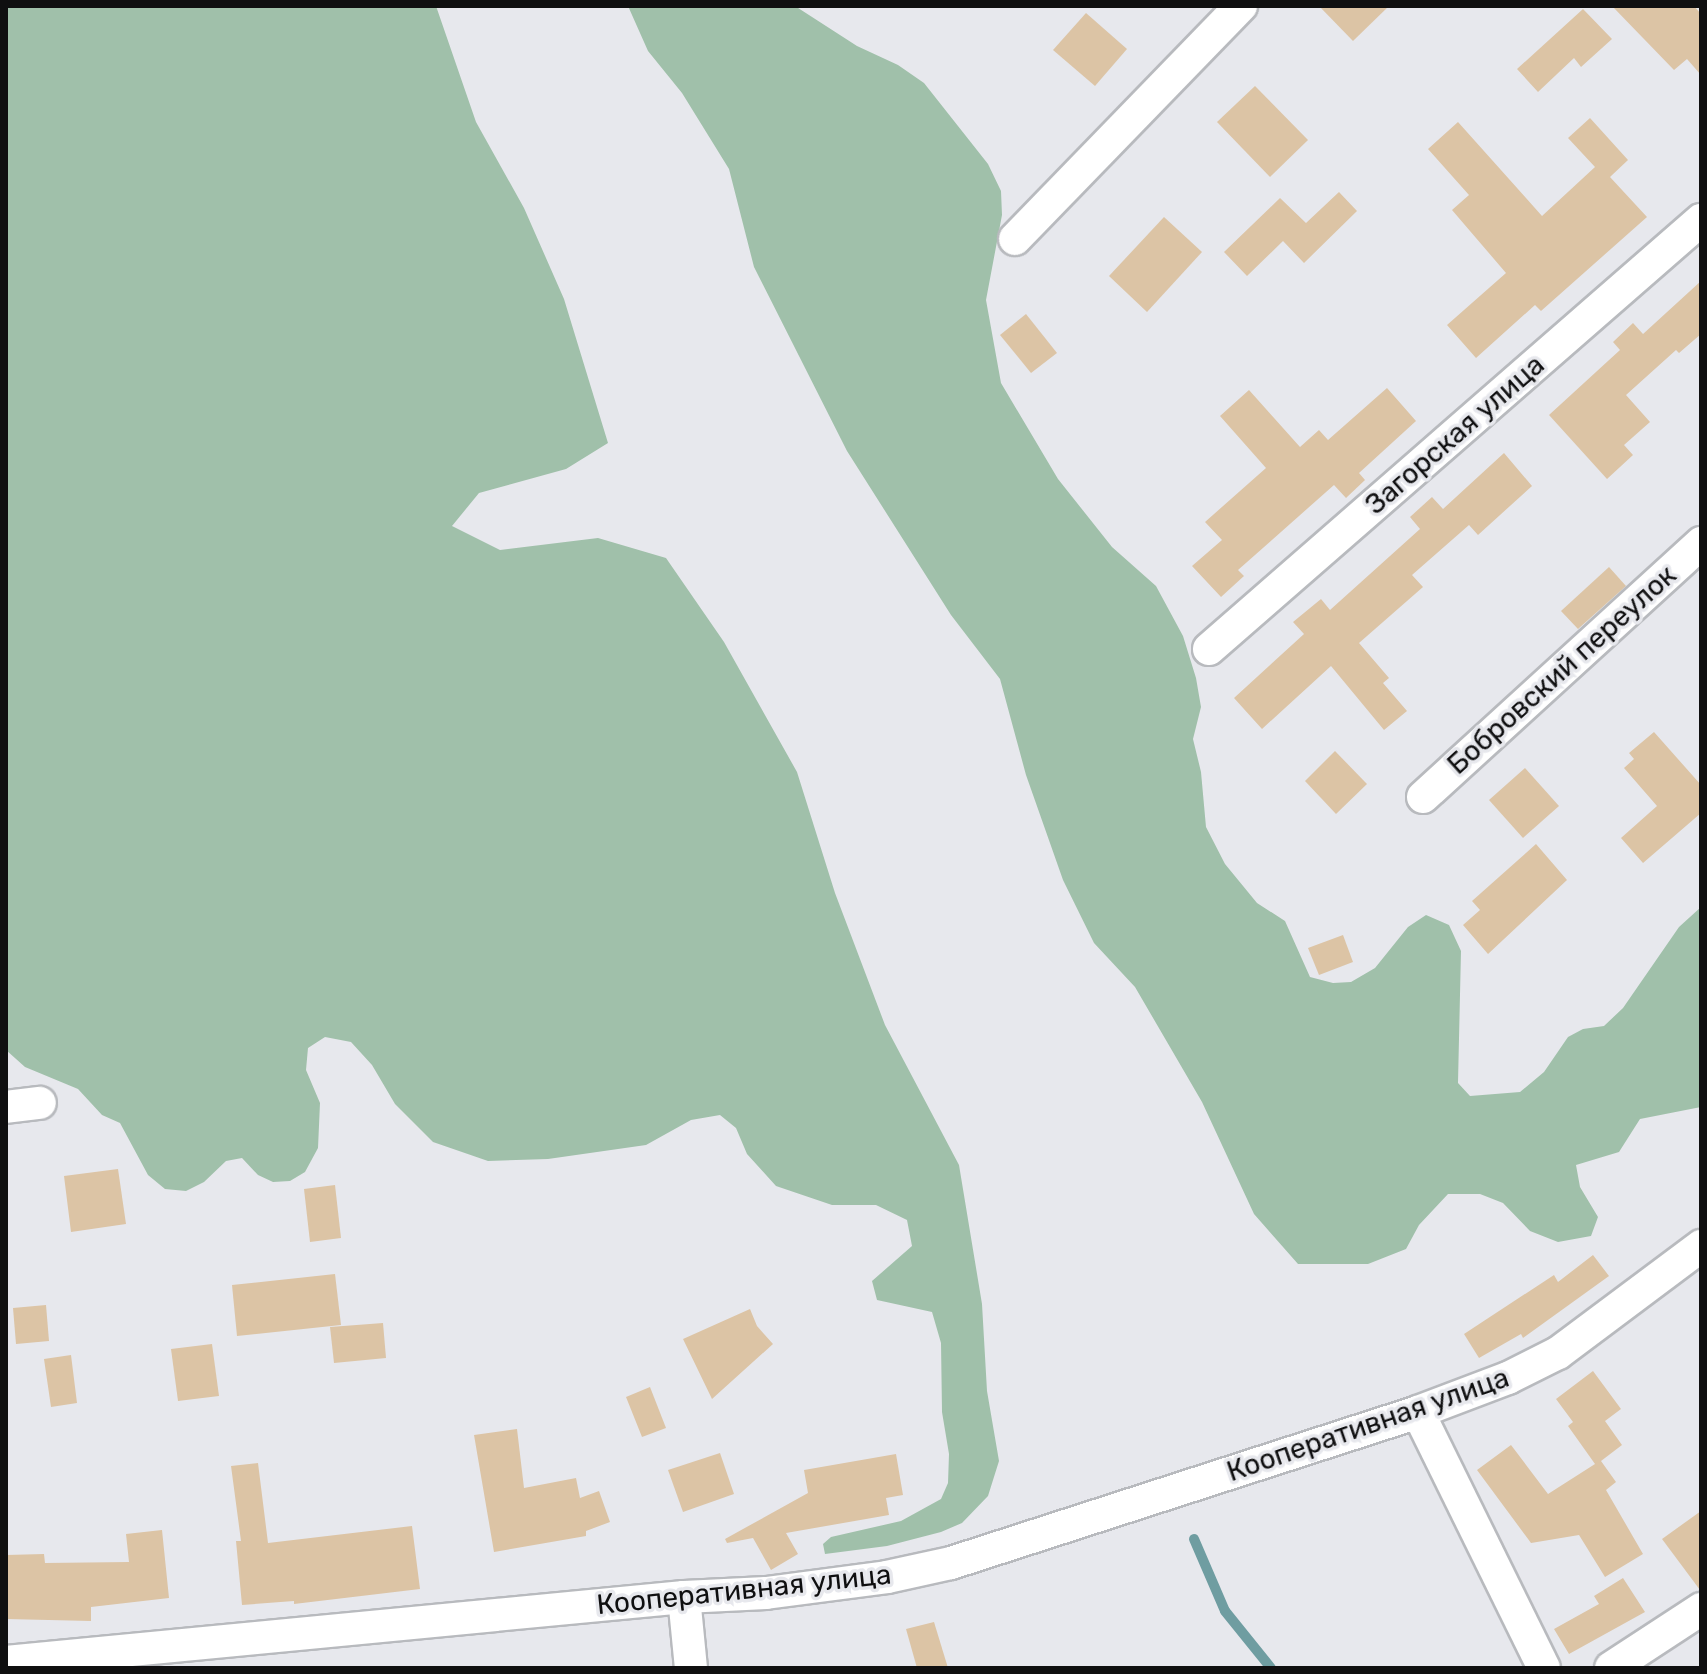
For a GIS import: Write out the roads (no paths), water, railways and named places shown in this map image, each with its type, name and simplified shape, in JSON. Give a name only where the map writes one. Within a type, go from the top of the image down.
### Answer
[{"type":"street","points":[[1015,239],[1241,6]]},
{"type":"street","name":"Загорская улица","points":[[1209,649],[1701,220]]},
{"type":"street","name":"Бобровский переулок","points":[[1423,797],[1701,543]]},
{"type":"street","points":[[6,1107],[40,1103]]},
{"type":"street","name":"Кооперативная улица","points":[[6,1662],[684,1597],[819,1588],[951,1563],[1418,1412],[1508,1378],[1558,1353],[1701,1246]]},
{"type":"street","points":[[1418,1412],[1544,1668]]},
{"type":"street","points":[[684,1597],[691,1668]]},
{"type":"street","points":[[1611,1668],[1701,1609]]},
{"type":"waterway","points":[[1194,1539],[1225,1611],[1271,1668]]}]
